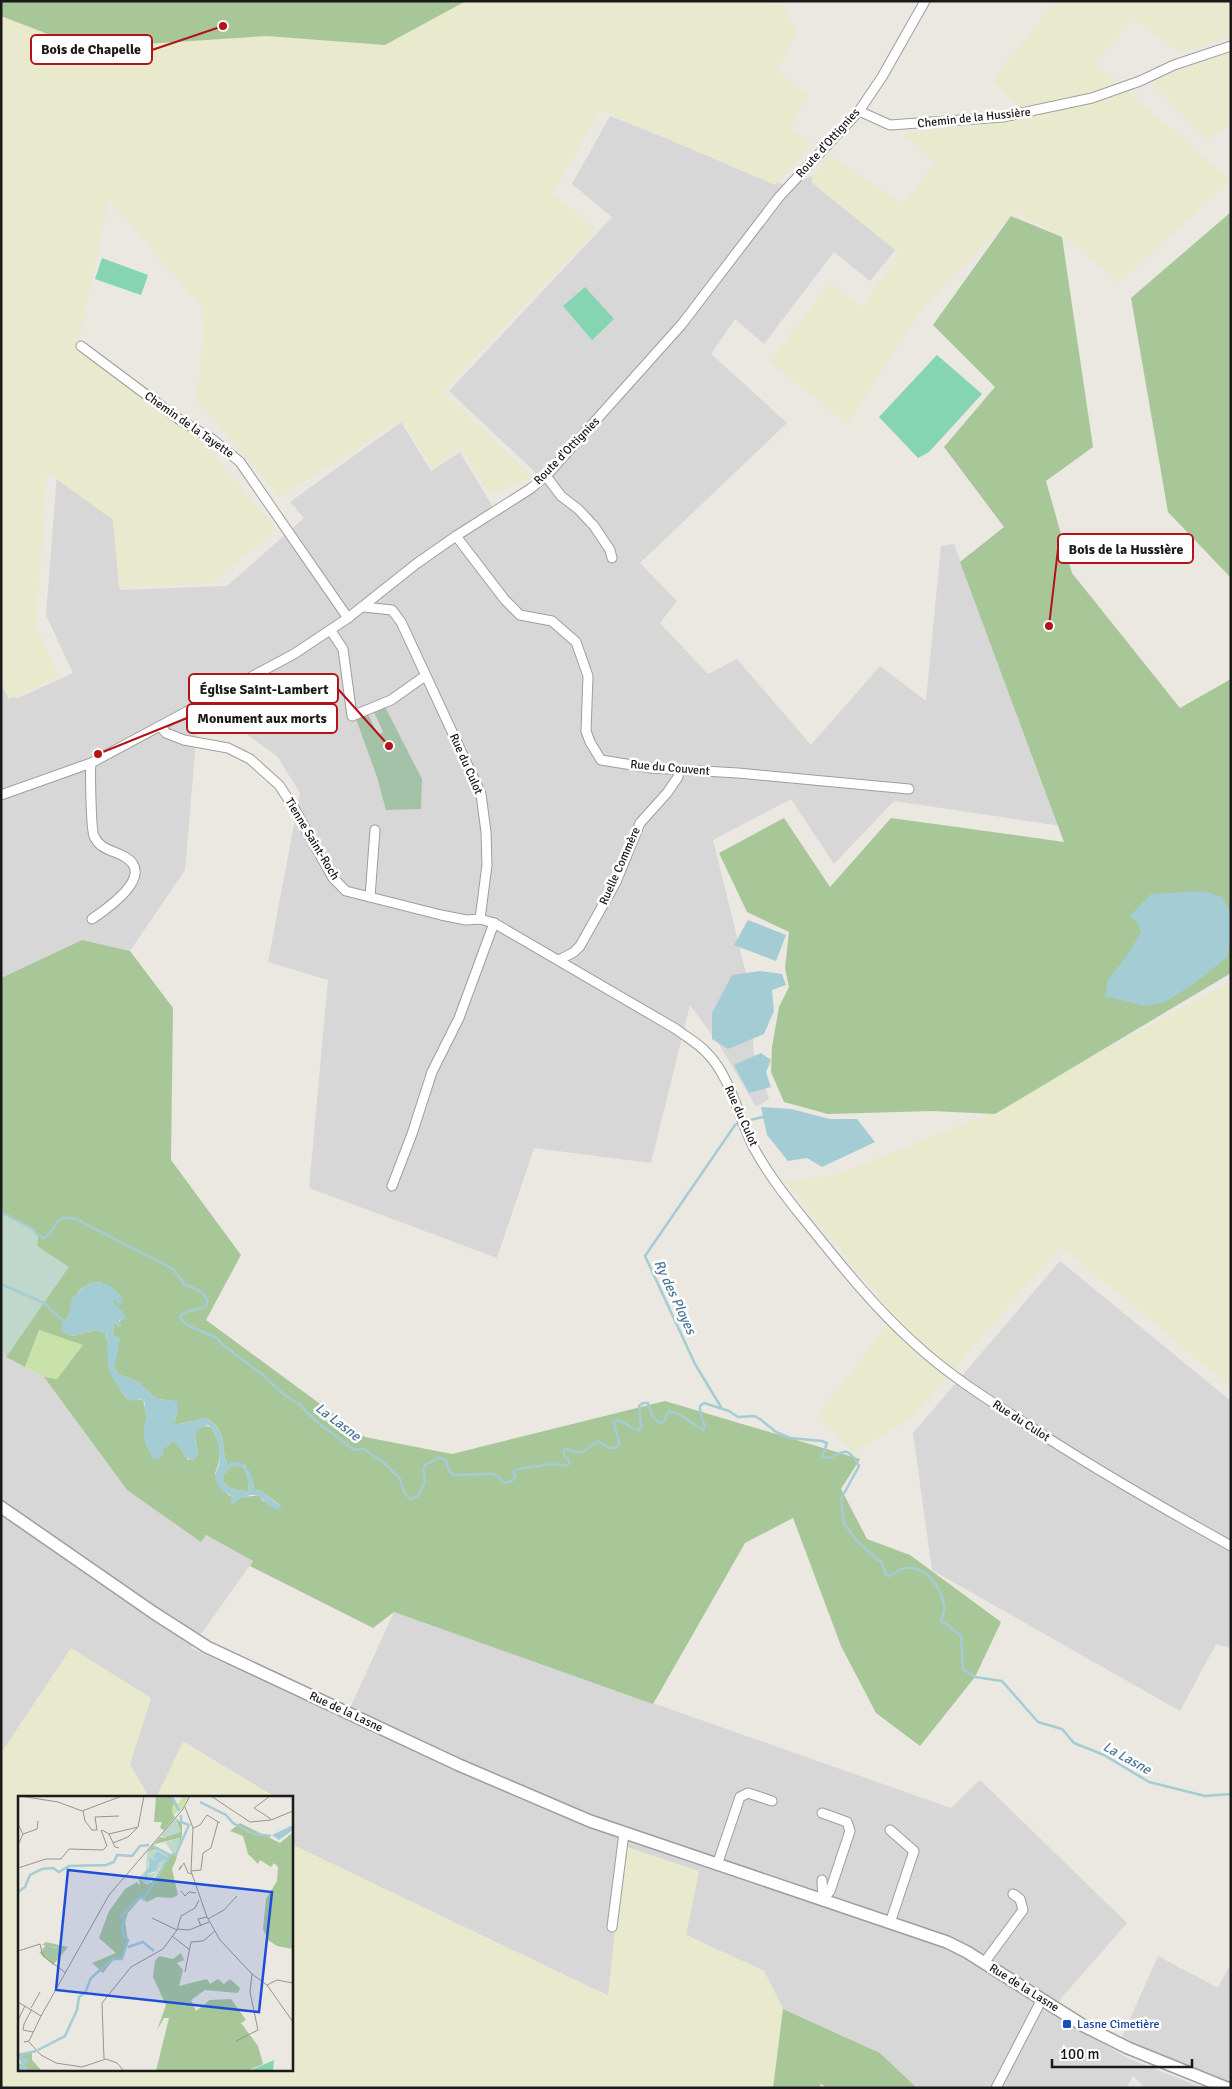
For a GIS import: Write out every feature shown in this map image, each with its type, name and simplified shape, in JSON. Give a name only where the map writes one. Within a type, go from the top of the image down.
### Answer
[{"type":"street","name":"Route d'Ottignies","points":[[1,795],[91,763],[294,654],[331,631],[364,607],[416,564],[530,489],[546,476],[682,324],[779,197],[859,111],[887,68],[925,1]]},
{"type":"street","name":"Chemin de la Hussière","points":[[859,111],[890,125],[1013,115],[1092,98],[1174,65],[1231,46]]},
{"type":"street","name":"Chemin de la Tayette","points":[[81,346],[180,420],[212,439],[240,462],[348,618]]},
{"type":"street","points":[[546,476],[561,496],[578,509],[594,526],[610,550],[612,558]]},
{"type":"street","name":"Rue du Couvent","points":[[456,536],[504,600],[520,615],[552,620],[576,642],[586,665],[588,676],[586,732],[602,760],[651,768],[738,773],[909,789]]},
{"type":"street","name":"Rue du Culot","points":[[382,592],[384,601],[392,610],[408,636],[481,794],[486,832],[487,865],[480,919],[494,923],[559,960],[676,1029],[708,1053],[729,1086],[751,1140],[776,1184],[827,1248],[893,1324],[914,1344],[966,1385],[1068,1452],[1134,1492],[1231,1546]]},
{"type":"street","points":[[364,607],[392,610]]},
{"type":"street","points":[[331,631],[343,649],[352,716],[391,700],[425,676]]},
{"type":"street","name":"Tienne Saint-Roch","points":[[161,727],[166,734],[184,740],[228,748],[246,756],[279,785],[333,878],[346,891],[466,920],[480,919]]},
{"type":"street","points":[[91,763],[93,835],[102,848],[126,857],[136,868],[135,880],[111,906],[92,919]]},
{"type":"street","name":"Ruelle Commère","points":[[559,960],[574,952],[580,946],[616,882],[640,823],[667,793],[678,777],[679,770]]},
{"type":"street","points":[[370,897],[375,830]]},
{"type":"street","points":[[392,1186],[412,1134],[432,1072],[459,1018],[494,923]]},
{"type":"street","name":"Rue de la Lasne","points":[[1,1507],[154,1613],[207,1647],[566,1812],[947,1942],[1084,2026],[1128,2048],[1226,2088]]},
{"type":"street","points":[[717,1864],[740,1797],[748,1793],[772,1801]]},
{"type":"street","points":[[822,1813],[847,1822],[850,1831],[830,1892],[823,1900]]},
{"type":"street","points":[[890,1830],[918,1849],[890,1923]]},
{"type":"street","points":[[612,1927],[624,1833]]},
{"type":"street","points":[[822,1880],[823,1900]]},
{"type":"street","name":"Rue de la Lasne","points":[[984,1963],[1023,1910],[1020,1899],[1013,1894]]},
{"type":"street","points":[[996,2088],[1042,1999]]},
{"type":"shaded area","points":[[610,116],[789,187],[810,176],[896,249],[870,281],[834,252],[764,344],[735,319],[711,354],[787,423],[640,563],[677,601],[660,623],[708,674],[737,659],[811,745],[880,666],[926,701],[941,546],[954,544],[1061,826],[894,801],[834,864],[791,799],[713,840],[754,1006],[753,1050],[769,1099],[756,1107],[719,1044],[690,1005],[651,1163],[534,1148],[497,1258],[309,1188],[328,980],[268,962],[300,793],[277,756],[239,729],[198,719],[185,870],[130,951],[82,940],[1,978],[1,676],[16,699],[73,673],[46,615],[57,474],[113,518],[120,590],[227,586],[304,518],[290,502],[401,422],[431,471],[460,452],[497,514],[545,484],[534,471],[449,391],[612,217],[572,184]]},
{"type":"shaded area","points":[[1060,1261],[1231,1401],[1231,1648],[1216,1644],[1180,1711],[932,1570],[913,1433]]},
{"type":"shaded area","points":[[1,1349],[6,1357],[44,1377],[127,1490],[201,1541],[206,1535],[253,1561],[191,1648],[345,1719],[394,1612],[951,1808],[980,1780],[1127,1923],[1050,2011],[1127,2058],[1203,2088],[1145,2088],[1133,2076],[1126,2088],[917,2088],[880,2053],[783,2009],[764,1971],[686,1935],[624,1847],[609,1996],[292,1844],[292,1796],[274,1796],[184,1742],[157,1796],[148,1796],[130,1764],[151,1698],[1,1753]]},
{"type":"shaded area","points":[[1158,1956],[1218,1988],[1231,1963],[1231,2088],[1121,2039]]},
{"type":"green space","points":[[1,1],[466,1],[385,45],[266,36],[84,48],[1,16]]},
{"type":"green space","points":[[466,1],[761,1],[784,6],[797,33],[776,71],[808,96],[790,128],[811,143],[775,185],[600,110],[552,194],[596,230],[442,392],[533,477],[489,494],[461,448],[433,468],[401,420],[280,497],[197,400],[205,311],[109,199],[77,347],[185,423],[277,529],[212,583],[119,588],[113,520],[47,472],[36,625],[58,678],[9,699],[1,684],[1,16],[84,48],[266,36],[385,45]]},
{"type":"green space","points":[[1056,1],[1231,1],[1231,37],[1181,53],[1134,19],[1094,62],[1231,181],[1119,282],[1067,239],[1015,212],[921,310],[848,424],[770,362],[830,283],[861,308],[900,254],[811,182],[828,154],[903,204],[935,163],[903,134],[1029,117],[993,80]]},
{"type":"green space","points":[[1231,52],[1231,122],[1208,141],[1150,80]]},
{"type":"green space","points":[[1231,212],[1231,578],[1168,512],[1131,298]]},
{"type":"green space","points":[[1011,216],[1062,237],[1093,447],[1046,481],[1072,573],[1180,708],[1231,679],[1231,973],[995,1114],[932,1111],[828,1114],[784,1102],[771,1072],[772,1047],[779,1007],[789,987],[785,968],[789,932],[747,912],[719,853],[784,818],[830,887],[891,818],[1064,842],[960,562],[1004,527],[944,447],[995,387],[933,325]]},
{"type":"green space","points":[[102,258],[148,275],[141,295],[95,279]]},
{"type":"green space","points":[[585,287],[614,319],[592,340],[563,306]]},
{"type":"green space","points":[[937,355],[982,394],[929,452],[918,458],[879,417]]},
{"type":"green space","points":[[384,705],[422,779],[421,809],[386,810],[377,777],[356,719],[368,714],[378,735],[383,732],[373,710]]},
{"type":"green space","points":[[82,940],[130,951],[173,1008],[171,1160],[241,1255],[206,1320],[365,1437],[452,1454],[665,1401],[860,1459],[841,1489],[867,1539],[910,1555],[1001,1622],[975,1677],[920,1746],[876,1713],[841,1646],[793,1518],[745,1543],[653,1704],[394,1612],[373,1628],[250,1566],[253,1561],[206,1535],[201,1542],[127,1490],[44,1377],[57,1379],[83,1345],[39,1330],[25,1367],[6,1357],[68,1267],[37,1246],[38,1235],[9,1215],[1,1212],[1,978]],"holes":[[[93,1282],[100,1282],[117,1292],[112,1302],[126,1319],[122,1319],[116,1325],[114,1320],[113,1335],[118,1338],[114,1368],[120,1375],[139,1382],[158,1399],[174,1401],[178,1410],[174,1422],[175,1425],[206,1418],[213,1423],[221,1434],[227,1464],[245,1465],[254,1485],[254,1491],[260,1490],[280,1505],[263,1501],[259,1495],[236,1498],[228,1495],[215,1473],[220,1456],[217,1438],[211,1427],[204,1426],[196,1430],[195,1437],[198,1455],[188,1460],[176,1442],[173,1441],[164,1448],[147,1418],[143,1400],[134,1399],[130,1401],[121,1390],[110,1362],[106,1333],[96,1330],[71,1336],[62,1326],[81,1289]]]},
{"type":"green space","points":[[1231,981],[1231,1387],[1061,1246],[910,1419],[853,1452],[818,1415],[894,1316],[785,1181],[833,1176],[982,1117]]},
{"type":"green space","points":[[1,1212],[33,1229],[38,1235],[37,1246],[69,1267],[6,1357],[1,1349]]},
{"type":"green space","points":[[39,1330],[84,1345],[57,1379],[44,1377],[25,1367]]},
{"type":"green space","points":[[234,1465],[244,1468],[249,1482],[248,1491],[230,1488],[224,1482],[224,1474]]},
{"type":"green space","points":[[71,1648],[151,1698],[130,1764],[148,1796],[18,1796],[18,2072],[292,2072],[292,1844],[608,1996],[624,1846],[699,1871],[686,1935],[764,1971],[783,2009],[773,2088],[1,2088],[1,1753]]},
{"type":"green space","points":[[183,1742],[274,1796],[157,1796]]},
{"type":"green space","points":[[783,2009],[880,2053],[917,2088],[827,2088],[821,2084],[819,2088],[773,2088]]},
{"type":"water","points":[[1204,891],[1222,897],[1231,914],[1231,939],[1227,957],[1195,983],[1165,1002],[1144,1006],[1105,996],[1108,980],[1126,957],[1141,932],[1136,921],[1130,916],[1151,894]]},
{"type":"water","points":[[748,920],[786,935],[776,961],[734,945]]},
{"type":"water","points":[[760,971],[782,974],[786,985],[772,990],[774,1011],[764,1034],[728,1049],[712,1039],[712,1013],[732,975]]},
{"type":"water","points":[[761,1053],[771,1060],[766,1072],[771,1087],[749,1093],[734,1065]]},
{"type":"water","points":[[761,1107],[791,1109],[830,1119],[857,1119],[875,1142],[822,1167],[807,1158],[788,1161],[767,1135]]},
{"type":"water","points":[[93,1282],[107,1284],[118,1293],[123,1301],[121,1304],[115,1302],[114,1299],[112,1302],[122,1311],[126,1319],[119,1320],[121,1326],[119,1328],[114,1320],[113,1335],[120,1339],[114,1368],[120,1375],[139,1382],[158,1399],[177,1401],[178,1410],[174,1422],[175,1425],[206,1418],[213,1423],[221,1434],[227,1464],[239,1463],[247,1468],[253,1479],[254,1491],[260,1490],[283,1508],[275,1509],[255,1495],[240,1498],[234,1504],[231,1504],[230,1499],[236,1498],[221,1489],[216,1482],[215,1477],[220,1461],[219,1450],[214,1432],[208,1425],[196,1430],[195,1437],[198,1455],[193,1461],[184,1456],[181,1449],[173,1441],[164,1448],[163,1455],[159,1459],[154,1459],[144,1439],[147,1417],[144,1408],[145,1403],[140,1399],[130,1401],[110,1374],[107,1335],[96,1330],[71,1336],[61,1331],[63,1321],[68,1316],[72,1298],[85,1286]],"holes":[[[234,1465],[244,1469],[249,1482],[248,1491],[239,1491],[226,1485],[223,1479],[224,1474],[229,1469]]]},
{"type":"waterway","name":"Ry des Ployes","points":[[750,1120],[763,1117]]},
{"type":"waterway","name":"Ry des Ployes","points":[[721,1407],[695,1364],[645,1256],[735,1125],[738,1124]]},
{"type":"waterway","name":"La Lasne","points":[[1,1212],[33,1229],[44,1238],[57,1222],[63,1218],[76,1219],[173,1269],[184,1284],[202,1292],[207,1299],[207,1305],[204,1307],[186,1312],[180,1316],[187,1325],[217,1338],[224,1346],[262,1374],[281,1392],[299,1404],[316,1421],[354,1450],[364,1449],[383,1462],[400,1479],[404,1492],[410,1499],[418,1496],[424,1483],[423,1469],[425,1465],[439,1458],[446,1460],[449,1471],[454,1475],[493,1474],[498,1476],[504,1483],[510,1482],[515,1478],[514,1471],[517,1469],[552,1464],[567,1466],[569,1463],[568,1459],[564,1456],[564,1450],[569,1449],[582,1452],[598,1441],[609,1448],[615,1448],[619,1445],[614,1421],[621,1421],[639,1430],[641,1426],[639,1406],[643,1403],[648,1403],[652,1415],[659,1423],[665,1421],[666,1415],[670,1411],[679,1414],[703,1430],[705,1428],[700,1406],[704,1403],[729,1411],[738,1417],[754,1416],[776,1432],[790,1438],[827,1443],[822,1457],[828,1458],[841,1452],[849,1453],[854,1457],[859,1466],[841,1499],[844,1523],[856,1540],[882,1563],[886,1575],[889,1576],[905,1568],[914,1568],[927,1574],[932,1579],[940,1592],[944,1605],[941,1620],[961,1636],[963,1669],[975,1677],[1002,1681],[1038,1722],[1062,1729],[1074,1743],[1104,1755],[1149,1782],[1205,1796],[1231,1794]]},
{"type":"waterway","points":[[1,1284],[44,1303],[63,1321]]},
{"type":"place","name":"Bois de Chapelle","points":[[223,26]]},
{"type":"place","name":"Bois de la Hussière","points":[[1049,626]]},
{"type":"place","name":"Église Saint-Lambert","points":[[389,746]]},
{"type":"place","name":"Monument aux morts","points":[[98,754]]},
{"type":"place","name":"Lasne Cimetière","points":[[1067,2024]]}]
